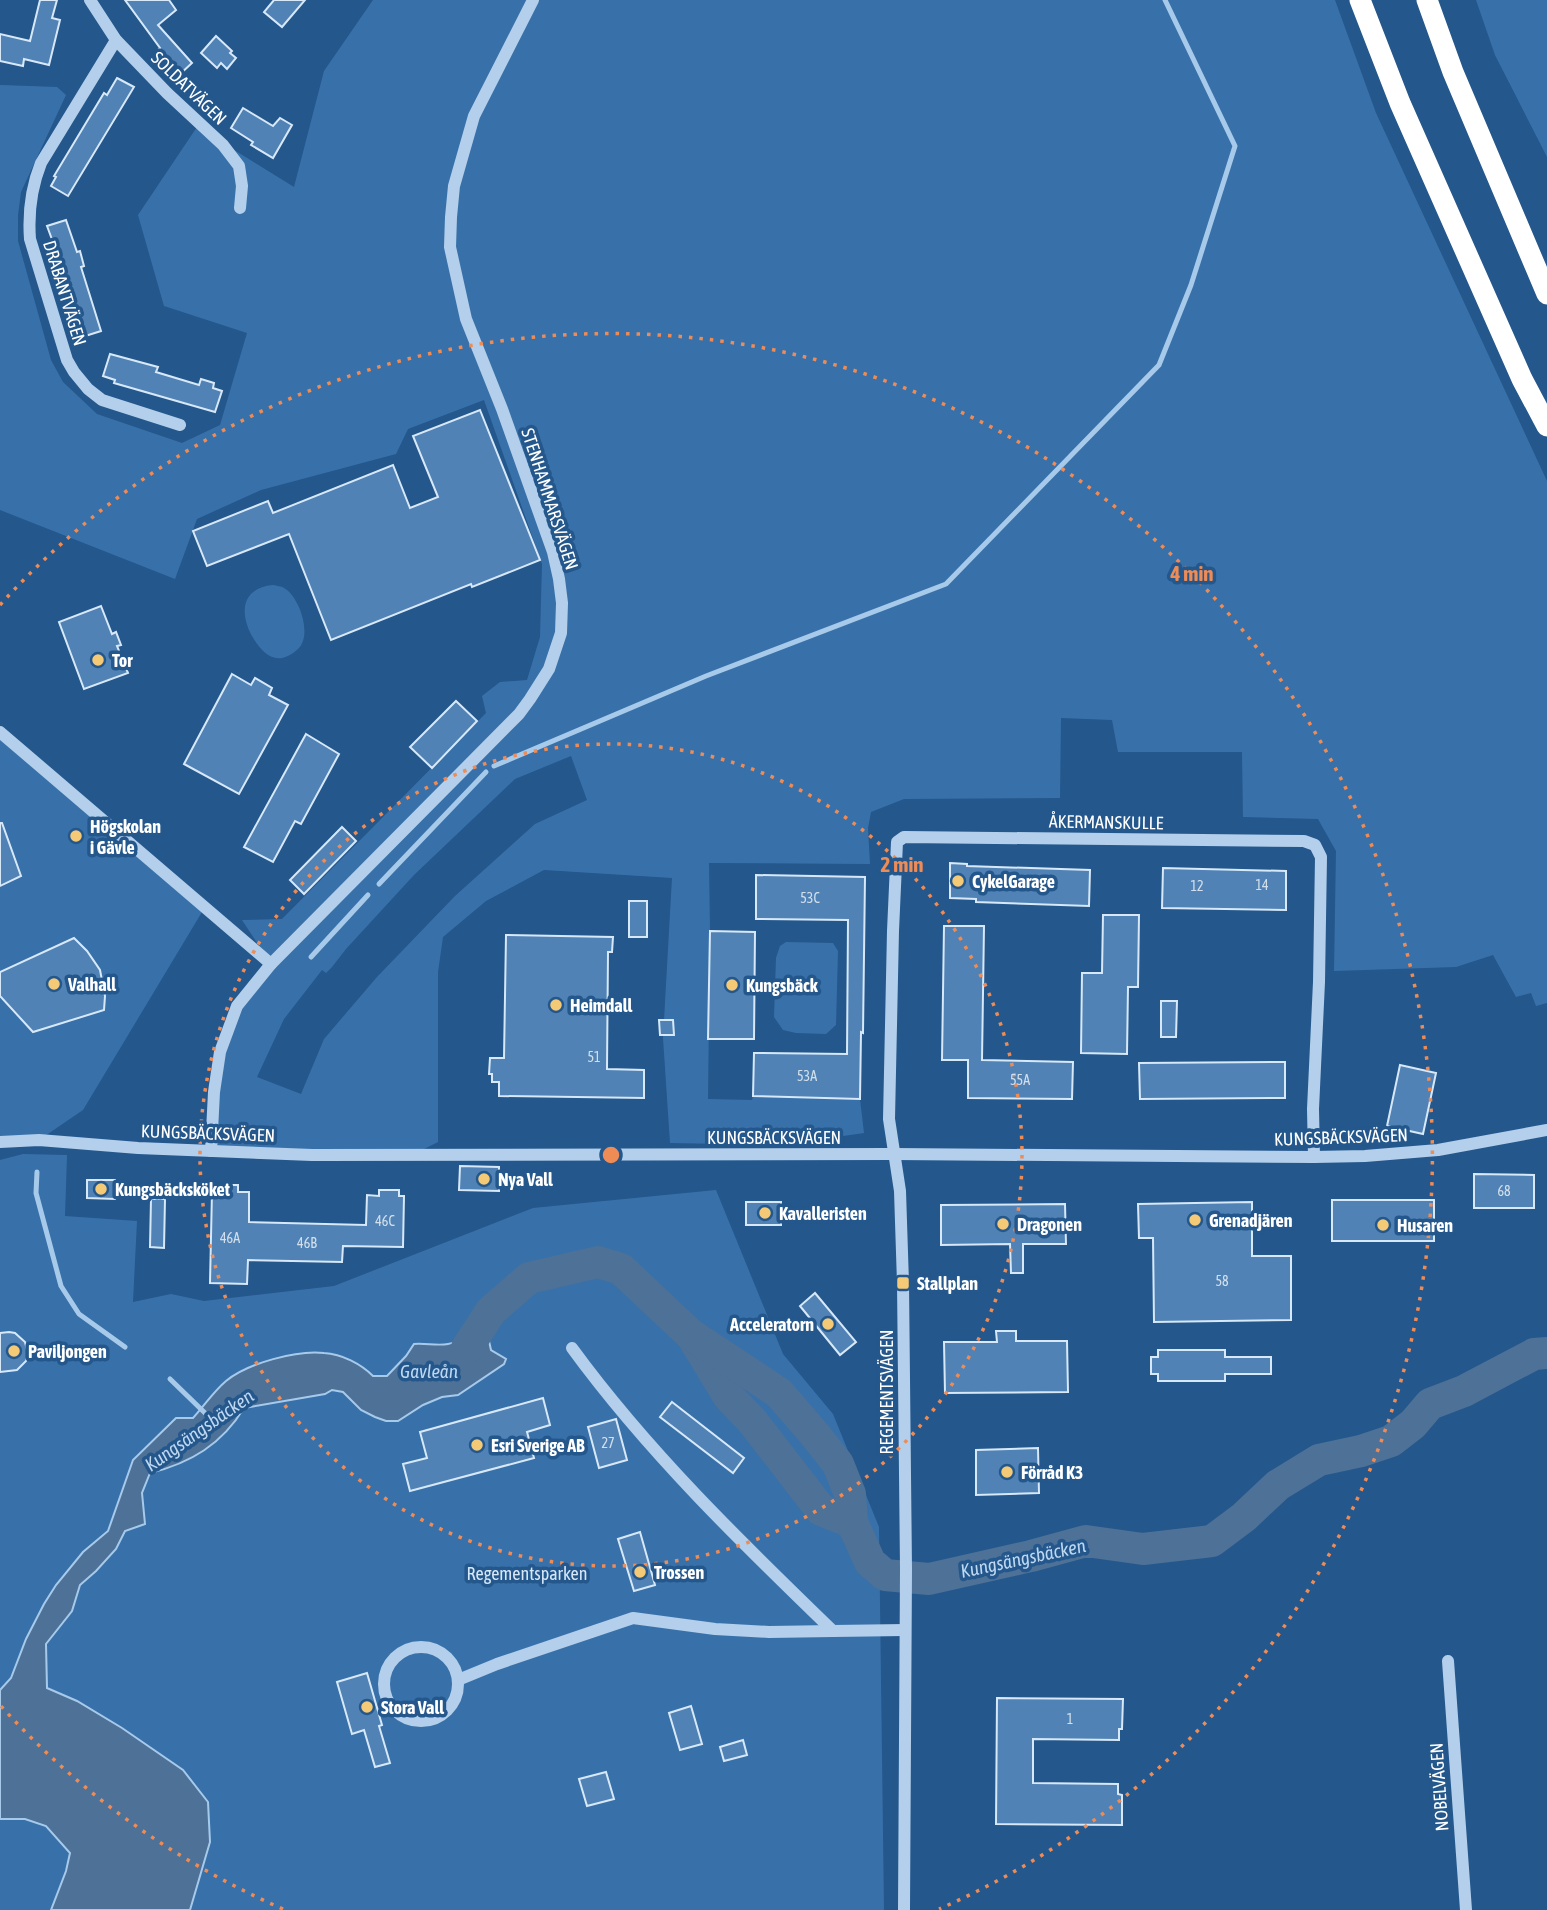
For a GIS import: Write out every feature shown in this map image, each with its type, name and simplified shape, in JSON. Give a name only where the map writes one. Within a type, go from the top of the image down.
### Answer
[{"type":"highway","points":[[1360,0],[1400,103],[1521,379],[1547,426]]},
{"type":"highway","points":[[1427,0],[1452,72],[1547,294]]},
{"type":"street","name":"SOLDATVÄGEN","points":[[90,0],[116,40],[167,93],[223,145],[239,166],[242,186],[240,208]]},
{"type":"street","name":"STENHAMMARSVÄGEN","points":[[211,1151],[214,1092],[220,1052],[237,1006],[271,964],[519,714],[549,669],[561,633],[562,603],[553,552],[502,409],[466,319],[450,247],[454,186],[474,116],[533,0]]},
{"type":"street","name":"DRABANTVÄGEN","points":[[116,40],[41,163],[31,194],[30,239],[67,360],[74,372],[102,400],[180,425]]},
{"type":"street","points":[[0,732],[271,964]]},
{"type":"street","name":"ÅKERMANSKULLE","points":[[894,1154],[890,1119],[893,931],[896,850],[897,842],[904,837],[1304,841],[1315,845],[1321,856],[1320,982],[1312,1109],[1314,1157]]},
{"type":"street","name":"KUNGSBÄCKSVÄGEN","points":[[0,1143],[39,1140],[138,1148],[312,1155],[894,1154],[1314,1157],[1438,1150],[1547,1130]]},
{"type":"street","name":"REGEMENTSVÄGEN","points":[[894,1154],[900,1191],[901,1230],[905,1569],[904,1910]]},
{"type":"street","points":[[572,1348],[603,1391],[684,1481],[833,1631]]},
{"type":"street","points":[[458,1680],[633,1618],[715,1629],[769,1632],[905,1630]]},
{"type":"street","points":[[419,1647],[430,1648],[449,1660],[458,1680],[453,1703],[446,1712],[425,1721],[402,1716],[393,1708],[384,1687],[390,1665],[398,1656],[419,1647]]},
{"type":"street","name":"NOBELVÄGEN","points":[[1448,1661],[1466,1910]]},
{"type":"green space","points":[[373,0],[1335,0],[1376,113],[1547,481],[1547,1003],[1536,1006],[1531,993],[1516,997],[1493,955],[1456,967],[1334,971],[1336,851],[1318,819],[1243,817],[1242,752],[1118,752],[1112,720],[1061,718],[1060,798],[904,799],[871,812],[868,828],[870,864],[709,863],[708,1099],[752,1100],[753,1096],[860,1099],[864,1133],[781,1145],[670,1143],[663,1038],[672,878],[544,870],[486,901],[443,937],[438,972],[438,1142],[412,1155],[211,1151],[214,1092],[237,1006],[271,964],[242,920],[282,919],[486,713],[482,696],[500,682],[527,680],[540,637],[542,564],[484,400],[408,429],[396,454],[261,490],[197,519],[175,579],[0,510],[0,85],[57,87],[66,95],[21,192],[18,215],[18,241],[51,360],[63,382],[97,414],[182,443],[220,425],[247,333],[164,306],[138,215],[197,127],[294,187],[324,71]],"holes":[[[571,756],[587,800],[535,824],[455,896],[377,977],[324,1039],[301,1094],[257,1077],[284,1019],[322,970],[326,973],[414,875],[515,779]]]},
{"type":"green space","points":[[1476,0],[1547,0],[1547,157],[1495,55]]},
{"type":"green space","points":[[273,585],[290,592],[299,607],[304,626],[302,643],[284,658],[271,657],[261,649],[245,618],[249,596],[263,587]]},
{"type":"green space","points":[[0,732],[205,907],[83,1110],[39,1140],[0,1144]]},
{"type":"green space","points":[[786,942],[833,943],[838,951],[836,1025],[826,1034],[783,1030],[774,1017],[776,958],[780,946]]},
{"type":"green space","name":"Regementsparken","points":[[23,1154],[67,1155],[65,1216],[137,1221],[133,1302],[171,1294],[204,1301],[334,1286],[533,1208],[716,1190],[783,1354],[833,1414],[879,1527],[884,1910],[190,1910],[210,1842],[183,1770],[77,1701],[26,1679],[11,1678],[0,1690],[0,1160]]},
{"type":"green space","points":[[0,1819],[25,1819],[46,1826],[70,1853],[51,1910],[0,1910]]},
{"type":"water","name":"Gavleån","points":[[483,1302],[497,1316],[489,1341],[491,1350],[506,1359],[504,1364],[458,1395],[442,1397],[423,1405],[398,1421],[375,1417],[361,1410],[343,1392],[332,1390],[325,1394],[244,1408],[226,1432],[204,1450],[179,1464],[150,1473],[142,1493],[145,1524],[125,1531],[116,1549],[80,1585],[72,1611],[46,1644],[47,1688],[77,1701],[122,1728],[183,1770],[208,1802],[210,1842],[190,1910],[51,1910],[70,1853],[46,1826],[25,1819],[0,1819],[0,1690],[11,1678],[26,1639],[56,1585],[83,1552],[108,1531],[133,1460],[176,1418],[193,1418],[222,1385],[235,1375],[260,1363],[287,1356],[324,1353],[351,1360],[373,1376],[387,1376],[414,1344],[444,1345],[461,1338],[470,1328]]},
{"type":"building","points":[[40,0],[57,0],[52,18],[60,20],[49,65],[24,59],[23,66],[0,61],[0,34],[30,41]]},
{"type":"building","points":[[125,0],[169,0],[176,10],[158,25],[192,63],[179,75],[156,52],[160,48]]},
{"type":"building","points":[[274,0],[305,0],[282,27],[264,12]]},
{"type":"building","points":[[216,36],[236,58],[227,69],[221,63],[217,68],[201,53]]},
{"type":"building","points":[[117,78],[134,87],[68,196],[51,186],[56,177],[54,176],[104,93],[107,95]]},
{"type":"building","points":[[243,108],[273,126],[280,118],[292,125],[273,158],[251,145],[253,142],[231,128]]},
{"type":"building","points":[[66,220],[77,252],[80,251],[84,266],[81,267],[101,331],[79,338],[47,226]]},
{"type":"building","points":[[110,354],[158,367],[156,372],[199,385],[201,379],[214,383],[213,388],[222,391],[215,412],[114,383],[115,380],[103,376]]},
{"type":"building","points":[[480,410],[540,560],[472,587],[471,584],[331,640],[289,534],[207,566],[193,531],[268,501],[273,513],[393,465],[410,508],[438,497],[413,436]]},
{"type":"building","name":"Tor","points":[[101,606],[112,634],[116,632],[121,645],[117,646],[128,673],[84,689],[59,622]]},
{"type":"building","points":[[232,674],[251,685],[255,678],[272,688],[269,695],[288,705],[239,794],[184,764]]},
{"type":"building","points":[[456,701],[477,721],[432,768],[410,747]]},
{"type":"building","points":[[306,734],[339,754],[301,824],[295,821],[273,862],[244,847]]},
{"type":"building","points":[[0,823],[21,876],[0,886]]},
{"type":"building","points":[[342,827],[356,841],[304,894],[290,880]]},
{"type":"building","points":[[950,863],[967,866],[1090,870],[1089,906],[976,902],[976,899],[950,898]]},
{"type":"building","points":[[1163,868],[1286,871],[1286,910],[1162,908]]},
{"type":"building","points":[[756,875],[865,877],[860,1099],[753,1096],[754,1053],[847,1054],[848,920],[756,919]]},
{"type":"building","points":[[629,901],[647,901],[647,937],[629,937]]},
{"type":"building","points":[[1103,915],[1139,915],[1138,987],[1128,987],[1127,1054],[1081,1053],[1082,973],[1102,973]]},
{"type":"building","points":[[944,926],[984,926],[982,1060],[1073,1062],[1072,1099],[968,1098],[968,1060],[942,1060]]},
{"type":"building","name":"Kungsbäck","points":[[710,931],[755,932],[754,1039],[708,1039]]},
{"type":"building","name":"Heimdall","points":[[506,935],[613,937],[612,952],[608,952],[607,1069],[644,1070],[644,1098],[499,1096],[499,1082],[492,1082],[492,1074],[489,1074],[490,1058],[504,1058]]},
{"type":"building","name":"Valhall","points":[[74,938],[100,970],[105,996],[104,1010],[33,1032],[0,996],[0,972]]},
{"type":"building","points":[[1161,1001],[1177,1001],[1176,1037],[1161,1037]]},
{"type":"building","points":[[659,1020],[673,1020],[674,1035],[660,1035]]},
{"type":"building","points":[[1285,1062],[1285,1098],[1140,1099],[1139,1063]]},
{"type":"building","points":[[1400,1065],[1436,1073],[1423,1134],[1387,1126]]},
{"type":"building","name":"Nya Vall","points":[[460,1166],[499,1167],[499,1191],[459,1190]]},
{"type":"building","points":[[1474,1174],[1534,1175],[1534,1208],[1474,1208]]},
{"type":"building","name":"Kungsbäcksköket","points":[[87,1180],[115,1180],[115,1199],[87,1198]]},
{"type":"building","points":[[217,1185],[238,1185],[238,1192],[249,1192],[249,1222],[366,1225],[367,1195],[379,1196],[379,1190],[399,1190],[399,1196],[404,1196],[403,1247],[343,1246],[342,1262],[248,1260],[247,1284],[210,1283],[212,1191],[217,1191]]},
{"type":"building","points":[[151,1199],[165,1199],[164,1248],[150,1247]]},
{"type":"building","name":"Husaren","points":[[1332,1200],[1434,1200],[1434,1241],[1332,1241]]},
{"type":"building","name":"Kavalleristen","points":[[746,1202],[781,1202],[781,1206],[784,1206],[784,1220],[781,1220],[781,1225],[746,1225]]},
{"type":"building","points":[[1252,1202],[1252,1256],[1291,1256],[1291,1320],[1154,1322],[1153,1238],[1139,1238],[1138,1204]]},
{"type":"building","name":"Dragonen","points":[[1065,1204],[1066,1244],[1023,1244],[1023,1273],[1011,1273],[1010,1244],[941,1245],[941,1205]]},
{"type":"building","name":"Acceleratorn","points":[[815,1293],[856,1342],[840,1355],[800,1306]]},
{"type":"building","points":[[996,1331],[1016,1331],[1016,1341],[1067,1341],[1068,1392],[945,1393],[944,1342],[997,1342]]},
{"type":"building","name":"Paviljongen","points":[[0,1333],[15,1333],[25,1342],[28,1354],[26,1361],[17,1370],[0,1372]]},
{"type":"building","points":[[1158,1350],[1225,1350],[1225,1357],[1271,1357],[1271,1374],[1225,1374],[1225,1381],[1158,1381],[1158,1374],[1151,1374],[1151,1357],[1158,1357]]},
{"type":"building","name":"Esri Sverige AB","points":[[543,1398],[550,1425],[527,1432],[534,1458],[410,1491],[403,1464],[427,1458],[420,1432]]},
{"type":"building","points":[[672,1402],[744,1458],[733,1473],[660,1417]]},
{"type":"building","points":[[616,1419],[627,1460],[599,1468],[588,1427]]},
{"type":"building","name":"Förråd K3","points":[[1038,1448],[1039,1493],[976,1495],[976,1450]]},
{"type":"building","name":"Trossen","points":[[640,1532],[655,1585],[634,1591],[618,1539]]},
{"type":"building","points":[[367,1673],[390,1763],[375,1767],[364,1730],[352,1734],[337,1682]]},
{"type":"building","points":[[997,1698],[1123,1699],[1119,1740],[1033,1739],[1033,1783],[1118,1784],[1118,1794],[1122,1795],[1122,1825],[996,1824]]},
{"type":"building","points":[[691,1706],[702,1744],[680,1750],[669,1713]]},
{"type":"building","points":[[743,1740],[747,1755],[724,1761],[720,1747]]},
{"type":"building","points":[[606,1772],[614,1799],[587,1806],[579,1779]]},
{"type":"waterway","points":[[494,766],[706,676],[946,584],[1159,365],[1191,285],[1235,146],[1165,0]]},
{"type":"waterway","points":[[379,884],[486,772]]},
{"type":"waterway","points":[[311,957],[368,895]]},
{"type":"waterway","points":[[37,1172],[36,1193],[61,1286],[79,1314],[125,1347]]},
{"type":"waterway","name":"Kungsängsbäcken","points":[[467,1348],[491,1311],[529,1278],[598,1262],[621,1269],[690,1334],[779,1393],[816,1436],[838,1464],[850,1494],[852,1522],[870,1562],[885,1575],[929,1579],[1086,1541],[1143,1549],[1212,1541],[1244,1517],[1278,1485],[1319,1460],[1391,1441],[1413,1424],[1430,1404],[1464,1391],[1534,1354],[1547,1353]]},
{"type":"waterway","name":"Kungsängsbäcken","points":[[695,1341],[729,1397],[753,1422],[821,1510],[852,1522]]},
{"type":"waterway","points":[[170,1379],[205,1413]]},
{"type":"place","name":"Tor","points":[[98,660]]},
{"type":"place","name":"Högskolan i Gävle","points":[[76,836]]},
{"type":"place","name":"CykelGarage","points":[[958,881]]},
{"type":"place","name":"Valhall","points":[[54,984]]},
{"type":"place","name":"Kungsbäck","points":[[732,985]]},
{"type":"place","name":"Heimdall","points":[[556,1005]]},
{"type":"place","name":"Nya Vall","points":[[484,1179]]},
{"type":"place","name":"Kungsbäcksköket","points":[[101,1189]]},
{"type":"place","name":"Kavalleristen","points":[[765,1213]]},
{"type":"place","name":"Grenadjären","points":[[1195,1220]]},
{"type":"place","name":"Dragonen","points":[[1003,1224]]},
{"type":"place","name":"Husaren","points":[[1383,1225]]},
{"type":"place","name":"Stallplan","points":[[903,1283]]},
{"type":"place","name":"Acceleratorn","points":[[828,1324]]},
{"type":"place","name":"Paviljongen","points":[[14,1351]]},
{"type":"place","name":"Esri Sverige AB","points":[[477,1445]]},
{"type":"place","name":"Förråd K3","points":[[1007,1472]]},
{"type":"place","name":"Trossen","points":[[640,1572]]},
{"type":"place","name":"Stora Vall","points":[[367,1707]]}]
